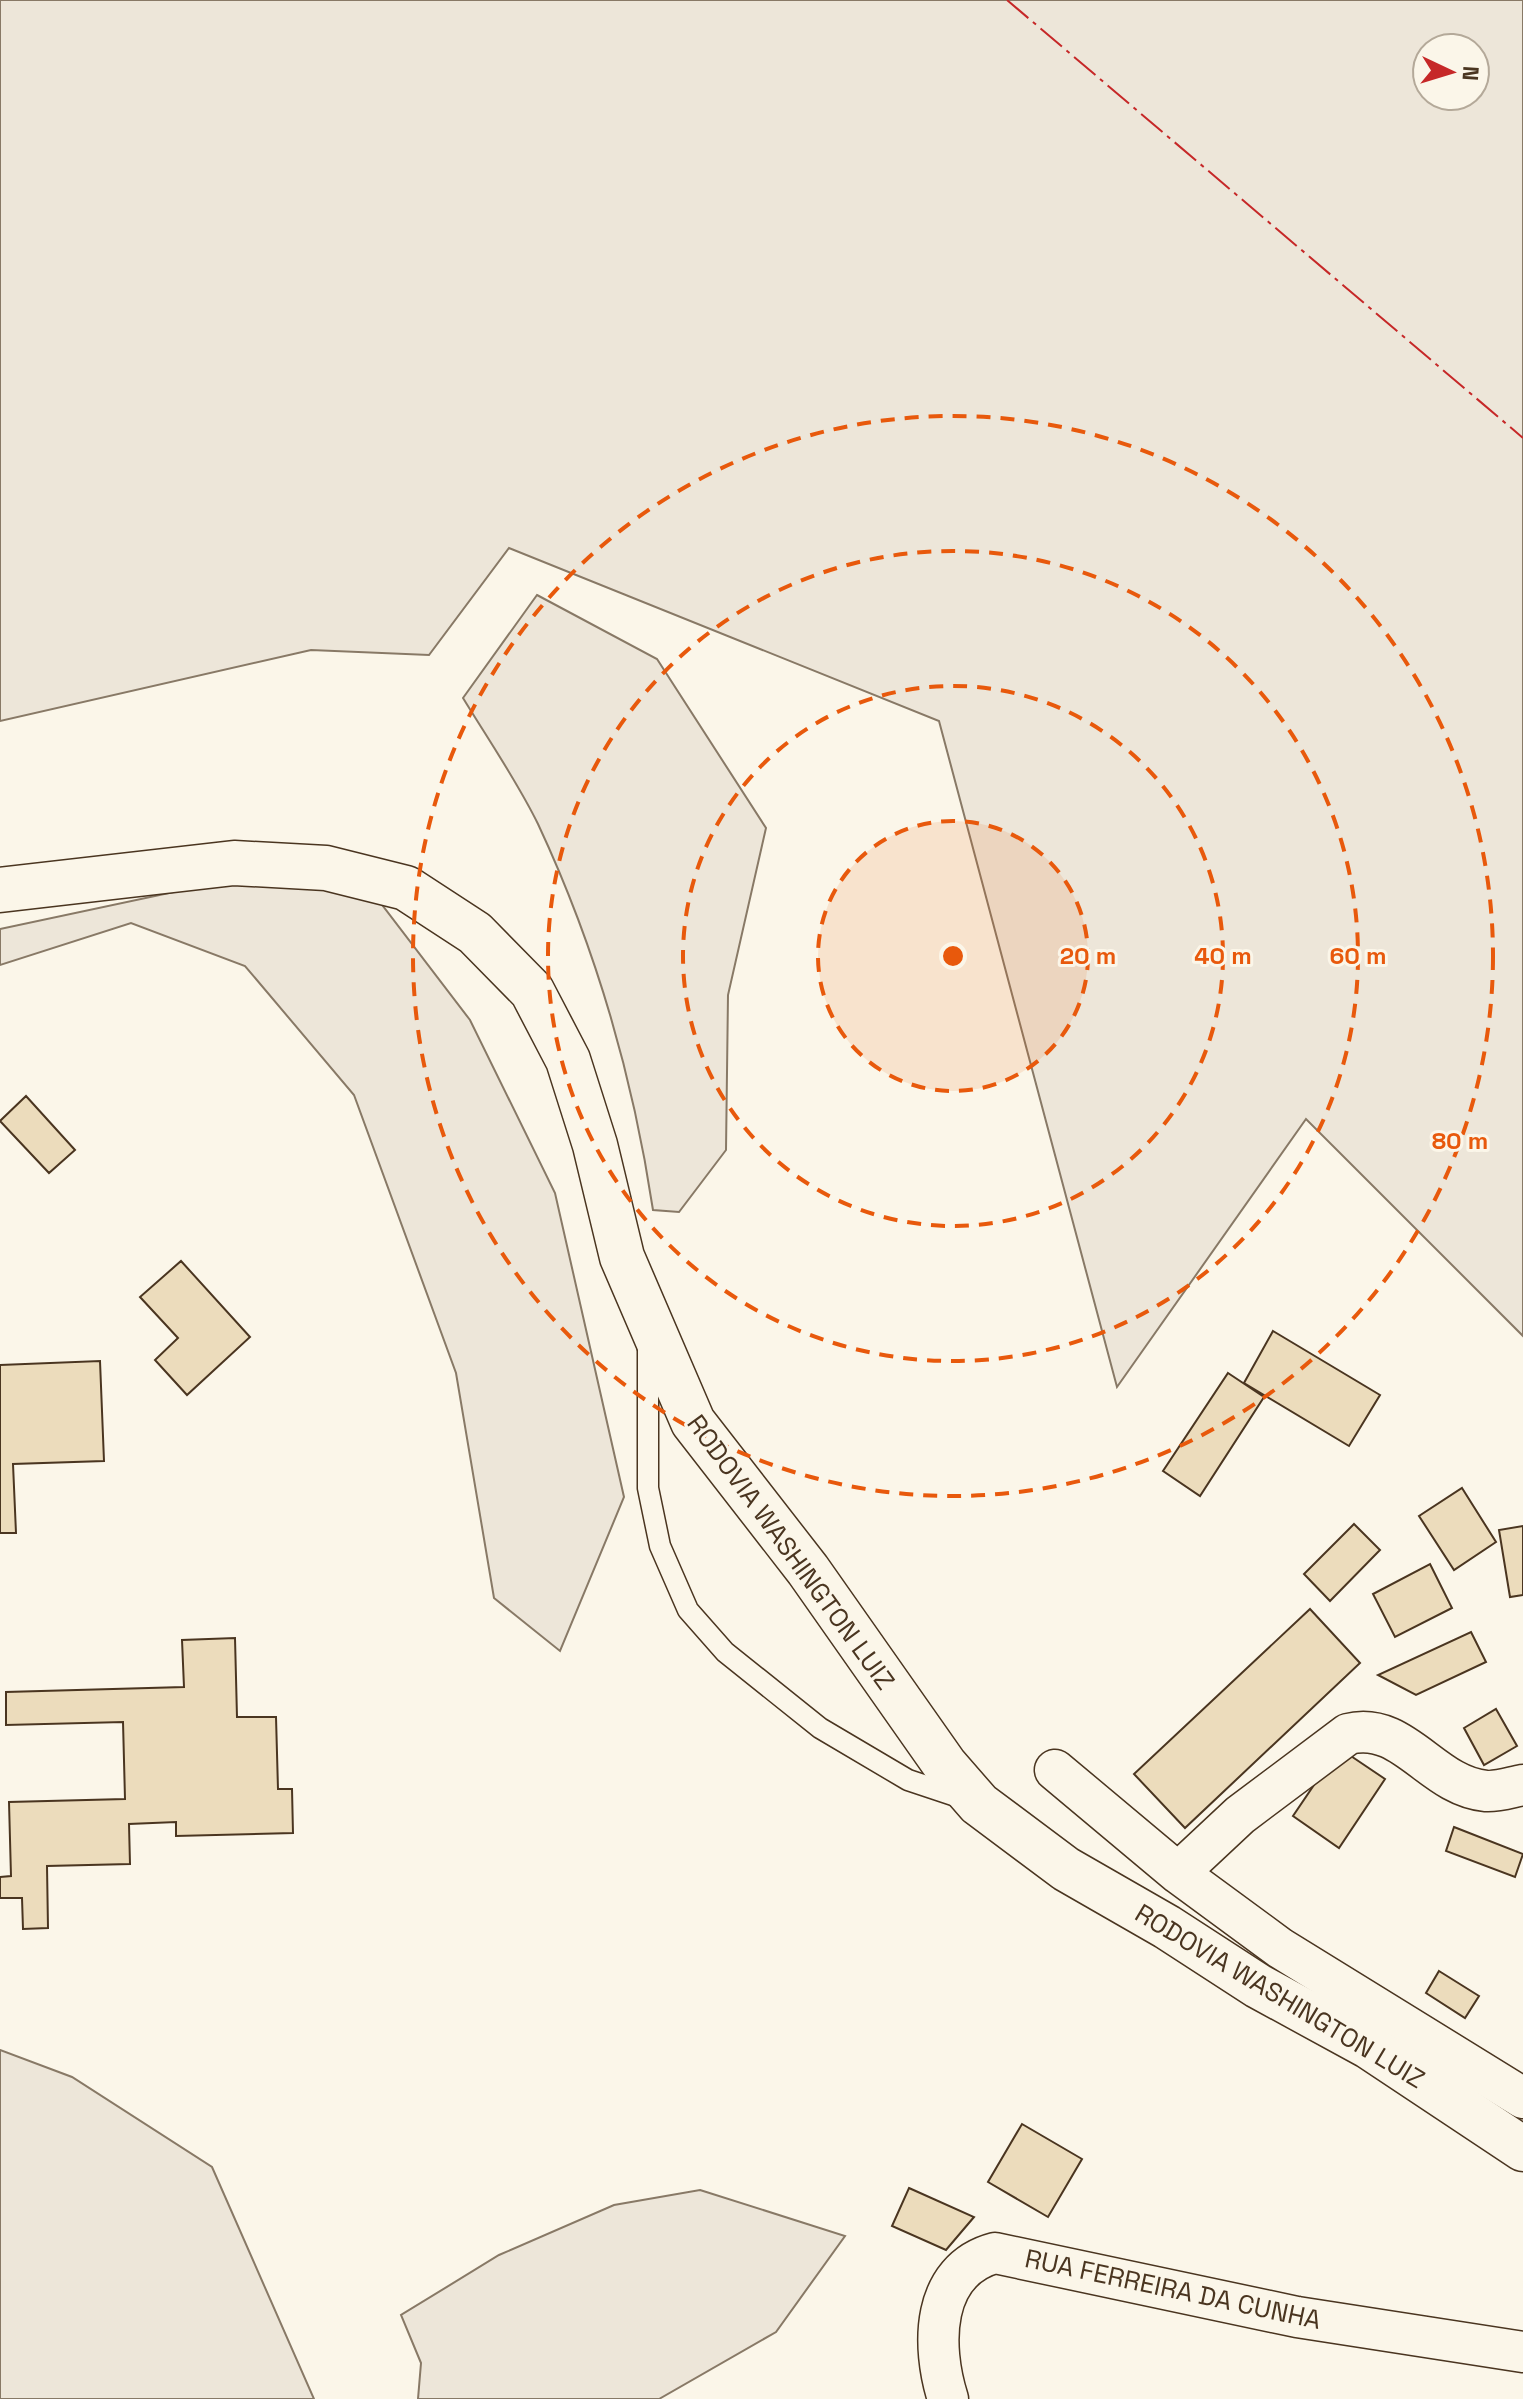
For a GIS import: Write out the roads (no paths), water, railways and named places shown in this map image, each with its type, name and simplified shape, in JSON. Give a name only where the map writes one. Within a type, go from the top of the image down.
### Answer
[{"type":"highway","name":"RODOVIA WASHINGTON LUIZ","points":[[0,890],[234,863],[326,868],[406,888],[475,933],[532,991],[568,1060],[595,1145],[622,1257],[648,1325],[693,1422],[808,1570],[945,1765],[979,1804],[1066,1869],[1167,1927],[1258,1986],[1368,2046],[1523,2149]]},
{"type":"street","points":[[1178,1873],[1240,1815],[1348,1734],[1366,1729],[1383,1733],[1449,1780],[1487,1791],[1523,1785]]},
{"type":"street","points":[[1055,1770],[1178,1873],[1280,1948],[1523,2098]]},
{"type":"street","points":[[1258,1986],[1280,1948]]},
{"type":"street","name":"RUA FERREIRA DA CUNHA","points":[[948,2399],[939,2363],[938,2334],[943,2306],[952,2281],[964,2266],[995,2253],[1297,2317],[1523,2352]]},
{"type":"lane","points":[[648,1325],[648,1488],[660,1546],[688,1610],[725,1652],[820,1728],[908,1780],[979,1804]]}]
